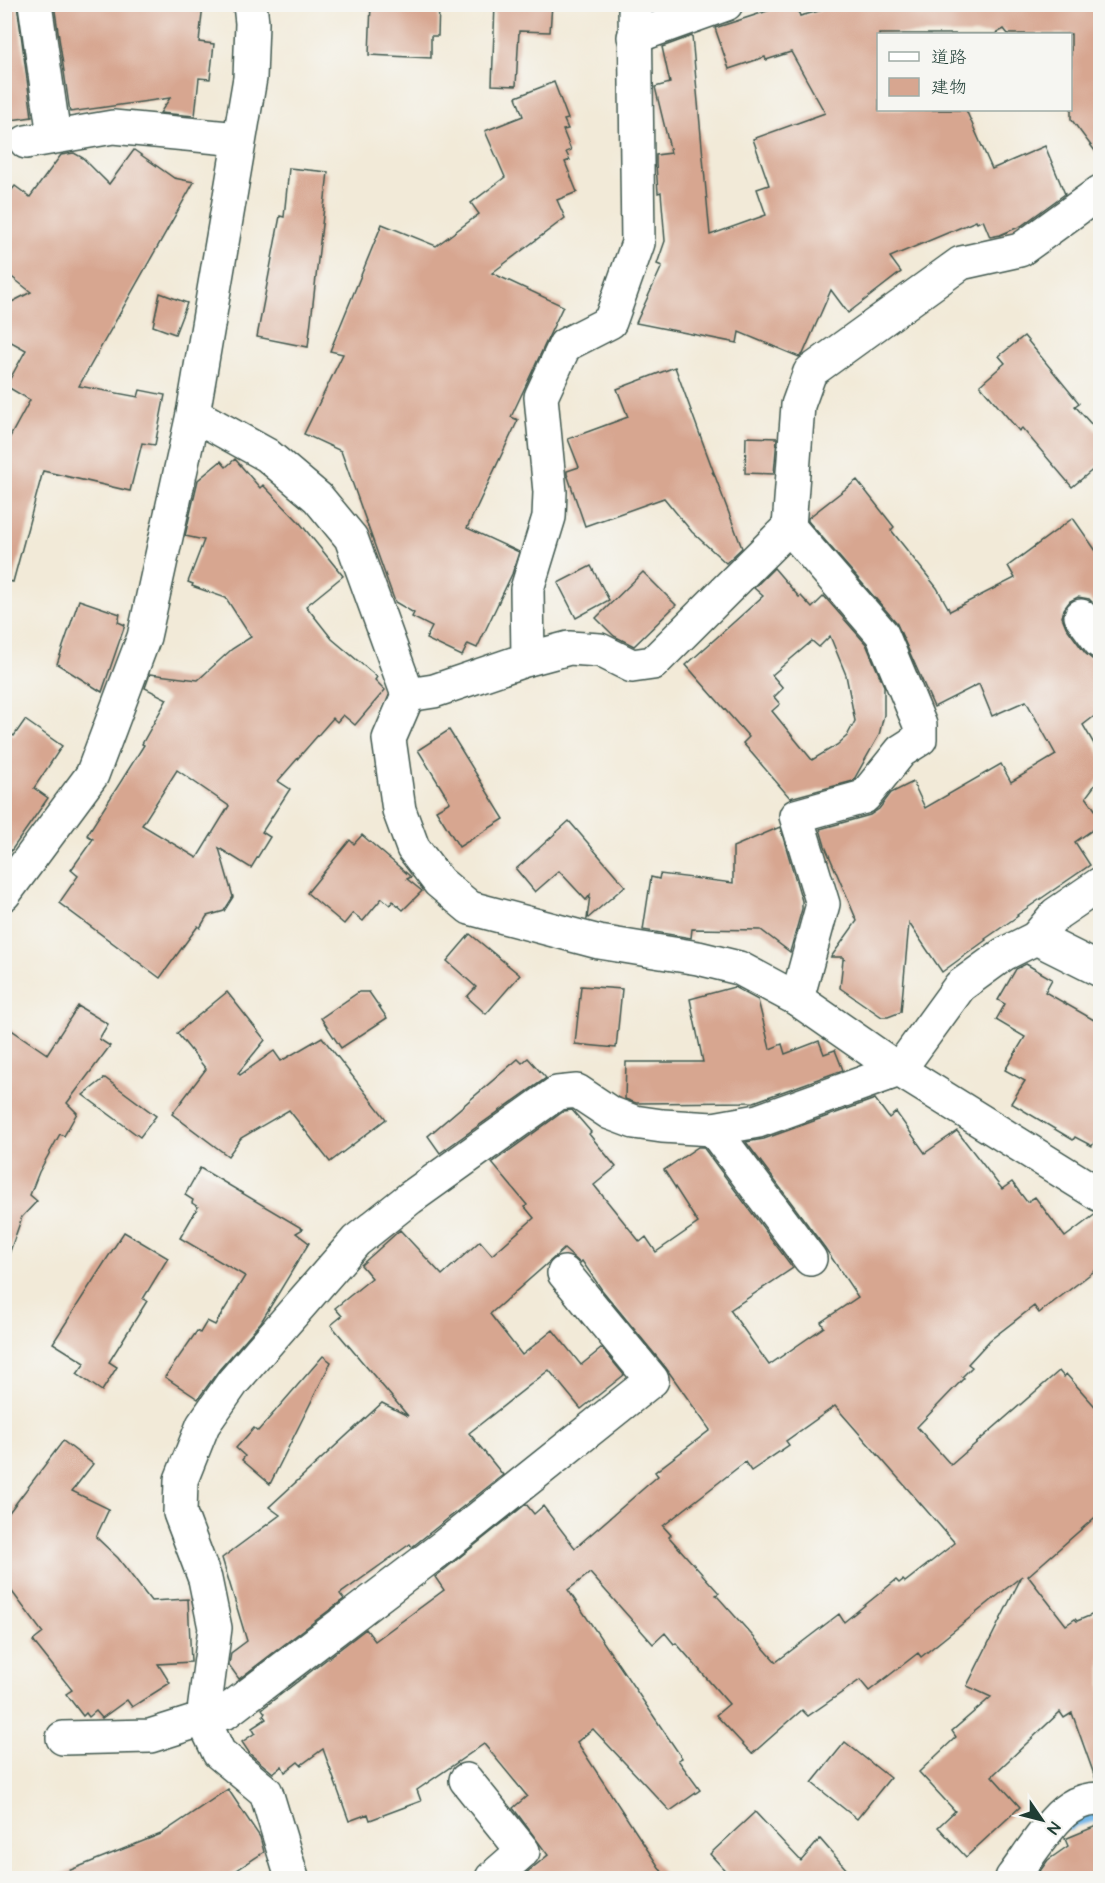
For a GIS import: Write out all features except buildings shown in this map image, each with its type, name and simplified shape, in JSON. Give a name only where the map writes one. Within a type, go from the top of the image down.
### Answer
[{"type":"street","points":[[34,4],[40,139],[112,127],[239,139]]},
{"type":"street","points":[[4,894],[92,775],[144,637],[193,414],[250,78],[252,23],[250,4]]},
{"type":"street","points":[[528,660],[527,589],[549,517],[550,492],[541,397],[565,345],[610,322],[638,243],[635,4]]},
{"type":"street","points":[[634,37],[726,4]]},
{"type":"street","points":[[408,694],[434,692],[569,648],[600,650],[632,666],[653,663],[789,527],[798,405],[810,372],[962,264],[1020,250],[1101,192]]},
{"type":"street","points":[[193,414],[267,455],[318,498],[351,538],[408,694],[389,739],[399,810],[413,848],[440,882],[470,908],[599,942],[698,958],[739,968],[797,999],[899,1070],[1101,1196]]},
{"type":"street","points":[[789,527],[882,634],[920,725],[920,739],[901,751],[864,796],[796,816],[823,904],[797,999]]},
{"type":"street","points":[[1081,616],[1101,642]]},
{"type":"street","points":[[292,1878],[266,1792],[219,1753],[203,1719],[215,1628],[205,1579],[180,1513],[181,1480],[203,1425],[233,1382],[356,1241],[410,1198],[557,1093],[577,1091],[610,1113],[634,1122],[662,1126],[713,1128],[758,1121],[899,1070],[960,986],[1004,954],[1036,938],[1056,914],[1101,884]]},
{"type":"street","points":[[1036,938],[1101,970]]},
{"type":"street","points":[[713,1128],[810,1259]]},
{"type":"street","points":[[63,1738],[150,1736],[226,1712],[443,1547],[652,1380],[564,1273]]},
{"type":"street","points":[[466,1780],[523,1851],[492,1878]]},
{"type":"street","points":[[1012,1878],[1067,1809],[1087,1799],[1101,1799]]},
{"type":"waterway","points":[[1069,1826],[1074,1822],[1100,1816]]}]
